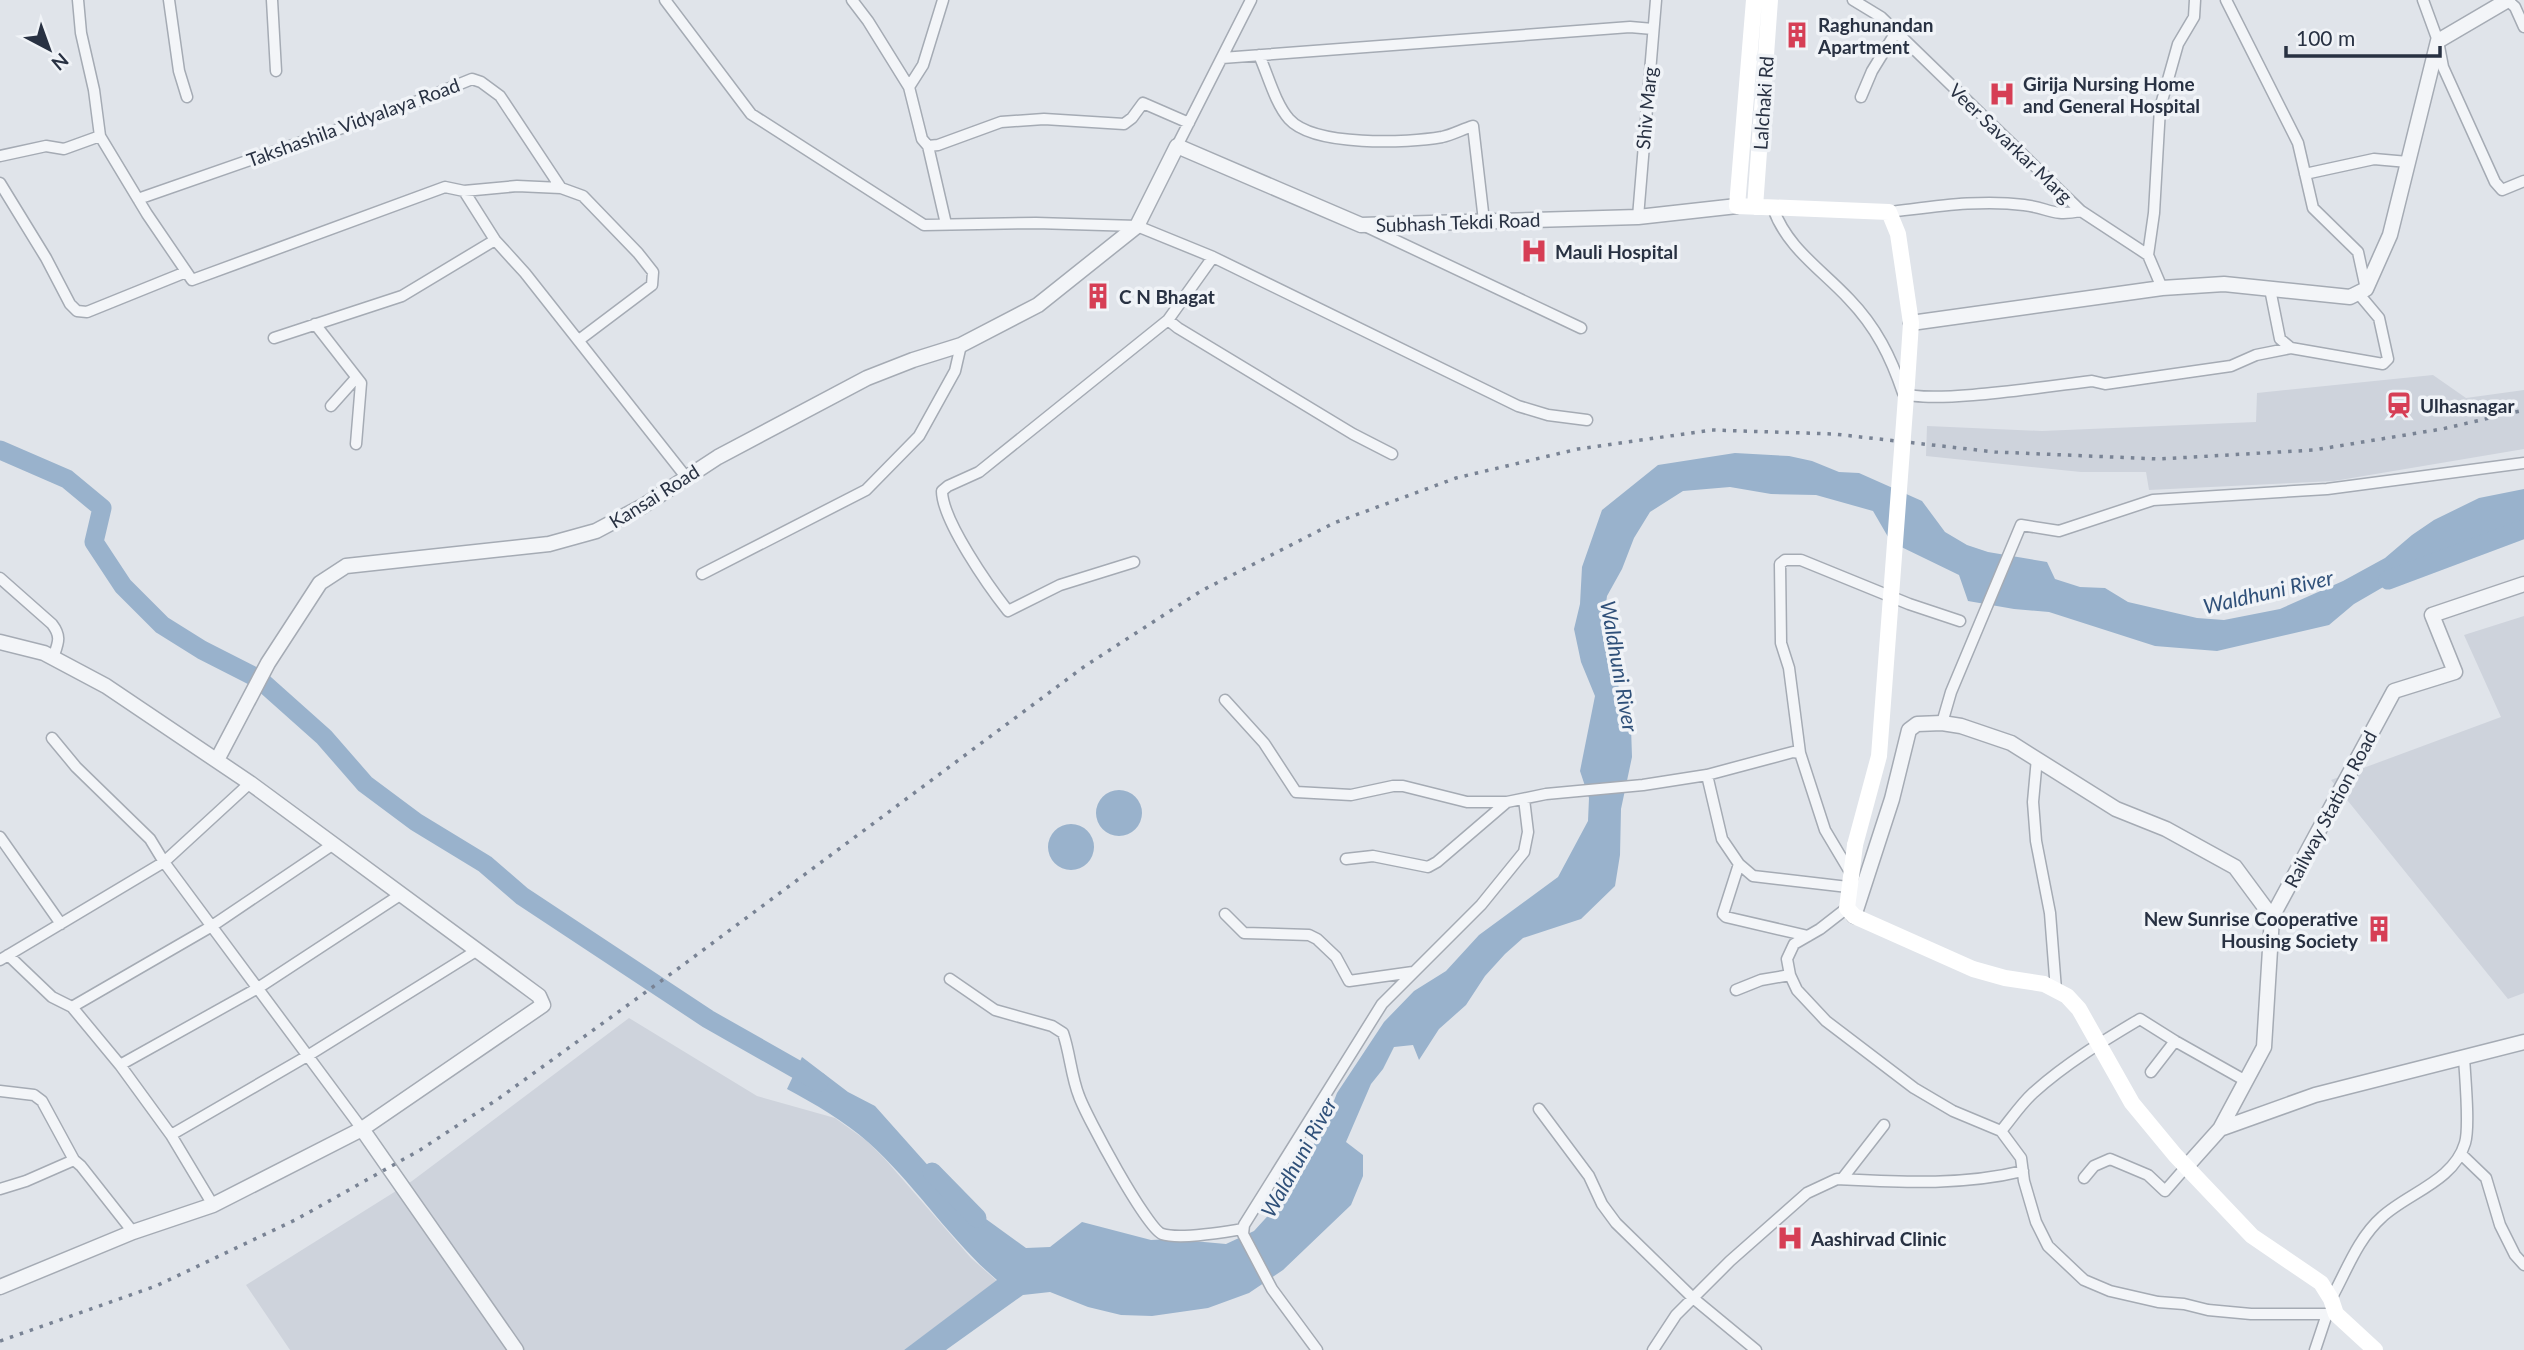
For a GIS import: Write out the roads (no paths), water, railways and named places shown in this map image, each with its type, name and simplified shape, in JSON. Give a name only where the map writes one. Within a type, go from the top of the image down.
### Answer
[{"type":"main road","name":"Lalchaki Rd","points":[[1737,206],[1754,0]]},
{"type":"main road","name":"Lalchaki Rd","points":[[1755,207],[1770,0]]},
{"type":"main road","name":"Subhash Tekdi Road","points":[[1737,206],[1889,212]]},
{"type":"main road","points":[[1889,212],[1898,234],[1911,323],[1879,756],[1855,845],[1849,880],[1850,912],[1973,969],[2005,978],[2044,984],[2067,996],[2079,1009],[2132,1103],[2186,1167],[2252,1236],[2321,1283],[2331,1309],[2375,1350]]},
{"type":"street","points":[[78,0],[100,136],[192,280],[445,187],[464,191],[517,186],[561,188],[583,196],[653,272],[652,285],[579,340]]},
{"type":"street","points":[[169,0],[179,71],[187,97]]},
{"type":"street","points":[[272,0],[276,71]]},
{"type":"street","points":[[665,0],[751,114],[924,225],[1036,223],[1137,226],[1213,257],[1518,406],[1548,415],[1587,420]]},
{"type":"street","points":[[852,0],[909,87],[922,139],[928,146],[946,224]]},
{"type":"street","points":[[909,87],[923,65],[943,0]]},
{"type":"street","points":[[1137,226],[1251,0]]},
{"type":"street","name":"Shiv Marg","points":[[1638,217],[1656,0]]},
{"type":"street","name":"Veer Savarkar Marg","points":[[1853,0],[1881,17],[2081,211],[2148,255]]},
{"type":"street","points":[[2162,288],[2148,255],[2154,213],[2160,108],[2178,44],[2194,16],[2194,0]]},
{"type":"street","points":[[1773,208],[1780,227],[1792,242],[1850,299],[1872,326],[1886,348],[1903,393],[1911,397],[1958,395],[2092,381],[2105,384],[2231,366],[2256,355],[2291,348],[2383,365],[2388,359],[2379,318],[2362,291],[2358,252],[2313,208],[2298,143],[2226,0]]},
{"type":"street","points":[[2423,0],[2438,41],[2443,67],[2494,182],[2502,190],[2524,181]]},
{"type":"street","points":[[1911,323],[2162,288],[2224,284],[2350,297],[2362,291],[2390,235],[2438,41],[2507,0],[2515,8],[2524,27]]},
{"type":"street","points":[[1222,58],[1630,27],[1653,29]]},
{"type":"street","points":[[1861,97],[1872,71],[1896,32]]},
{"type":"street","points":[[1259,55],[1291,121],[1302,128],[1336,140],[1381,141],[1443,136],[1473,126],[1484,221]]},
{"type":"street","name":"Takshashila Vidyalaya Road","points":[[138,199],[408,105],[472,79],[481,82],[500,96],[561,188]]},
{"type":"street","points":[[928,146],[938,145],[1001,122],[1044,119],[1124,124],[1143,103],[1189,123]]},
{"type":"street","points":[[0,156],[46,146],[64,149],[100,136]]},
{"type":"street","name":"Subhash Tekdi Road","points":[[1177,146],[1361,225],[1638,217],[1737,206]]},
{"type":"street","points":[[2305,174],[2374,159],[2408,162]]},
{"type":"street","points":[[0,183],[46,258],[70,304],[77,311],[87,312],[186,272]]},
{"type":"street","points":[[464,191],[495,240],[525,273],[687,477]]},
{"type":"street","points":[[1889,212],[1971,204],[2025,205],[2055,214],[2081,211]]},
{"type":"street","points":[[1361,225],[1581,328]]},
{"type":"street","name":"Kansai Road","points":[[217,760],[268,663],[320,583],[346,566],[549,544],[596,531],[643,506],[718,457],[867,378],[912,359],[961,345],[1038,305],[1137,226]]},
{"type":"street","points":[[274,338],[402,296],[495,240]]},
{"type":"street","points":[[1134,562],[1060,585],[1008,611],[990,588],[953,524],[942,500],[942,491],[979,472],[1168,320],[1213,257]]},
{"type":"street","points":[[2270,289],[2280,339],[2291,348]]},
{"type":"street","points":[[1168,320],[1353,434],[1392,454]]},
{"type":"street","points":[[315,324],[361,383],[356,444]]},
{"type":"street","points":[[702,574],[866,490],[919,436],[955,371],[961,345]]},
{"type":"street","points":[[331,406],[356,378]]},
{"type":"street","points":[[1942,723],[1951,692],[2021,525],[2059,531],[2153,500],[2327,489],[2524,463]]},
{"type":"street","points":[[1707,775],[1722,839],[1738,864],[1753,876],[1849,880],[1825,830],[1800,753],[1789,668],[1782,643],[1780,564],[1785,560],[1801,561],[1909,604],[1960,621]]},
{"type":"street","points":[[0,579],[58,632],[60,639],[53,658]]},
{"type":"street","name":"Railway Station Road","points":[[2186,1167],[2220,1129],[2264,1047],[2272,917],[2394,691],[2455,672],[2432,615],[2524,584]]},
{"type":"street","points":[[0,642],[44,653],[106,686],[217,760],[539,996],[542,1005],[362,1129],[213,1205],[133,1232],[0,1287]]},
{"type":"street","points":[[1226,700],[1264,743],[1296,792],[1351,795],[1404,786],[1467,802],[1507,802],[1546,794],[1643,785],[1707,775],[1793,752],[1800,753]]},
{"type":"street","points":[[2272,917],[2235,867],[2165,829],[2116,809],[2011,743],[1961,726],[1942,723],[1917,724],[1909,730],[1892,799],[1850,912],[1794,944],[1787,959],[1797,990],[1826,1021],[1878,1062],[1938,1102],[2001,1131],[2021,1158],[2036,1222],[2048,1246],[2084,1280],[2110,1291],[2158,1303],[2251,1314],[2331,1309]]},
{"type":"street","points":[[52,738],[76,767],[150,839],[164,862],[309,1055],[516,1350]]},
{"type":"street","points":[[2037,758],[2033,802],[2035,828],[2050,912],[2056,990]]},
{"type":"street","points":[[213,1205],[172,1135],[120,1065],[72,1007],[52,997],[4,957],[164,862],[250,783]]},
{"type":"street","points":[[1243,1231],[1382,1004],[1480,905],[1524,852],[1528,832],[1524,799]]},
{"type":"street","points":[[1346,859],[1373,856],[1429,867],[1507,802]]},
{"type":"street","points":[[0,837],[61,923]]},
{"type":"street","points":[[72,1007],[212,926],[332,845]]},
{"type":"street","points":[[1738,864],[1723,910],[1726,918],[1808,936]]},
{"type":"street","points":[[120,1065],[258,988],[400,895]]},
{"type":"street","points":[[1226,914],[1244,933],[1309,935],[1317,939],[1336,957],[1349,981],[1413,972]]},
{"type":"street","points":[[172,1135],[309,1055],[476,951]]},
{"type":"street","points":[[1736,990],[1760,980],[1790,975]]},
{"type":"street","points":[[950,979],[995,1010],[1052,1026],[1063,1033],[1079,1096],[1132,1195],[1156,1231],[1168,1236],[1243,1231]]},
{"type":"street","points":[[2001,1131],[2030,1096],[2099,1044],[2140,1019],[2246,1081]]},
{"type":"street","points":[[2151,1072],[2175,1041]]},
{"type":"street","points":[[2220,1129],[2315,1096],[2524,1042]]},
{"type":"street","points":[[2315,1350],[2331,1309],[2372,1227],[2383,1215],[2449,1170],[2461,1154],[2466,1140],[2464,1057]]},
{"type":"street","points":[[0,1091],[34,1096],[42,1101],[74,1160],[133,1232]]},
{"type":"street","points":[[1539,1109],[1589,1176],[1608,1213],[1693,1298],[1756,1350]]},
{"type":"street","points":[[1842,1180],[1884,1125]]},
{"type":"street","points":[[2461,1154],[2486,1178],[2500,1225],[2515,1255],[2524,1265]]},
{"type":"street","points":[[2084,1178],[2094,1167],[2110,1158],[2148,1175],[2165,1191],[2186,1167]]},
{"type":"street","points":[[0,1189],[74,1160]]},
{"type":"street","points":[[1653,1350],[1676,1315],[1730,1261],[1807,1193],[1826,1183],[1842,1180],[1961,1182],[1990,1179],[2023,1171]]},
{"type":"street","points":[[1243,1231],[1272,1289],[1317,1350]]},
{"type":"water","points":[[1735,453],[1789,456],[1812,461],[1839,472],[1859,473],[1922,501],[1945,532],[1967,545],[1988,552],[2047,562],[2055,579],[2080,587],[2105,588],[2128,602],[2197,618],[2224,620],[2280,609],[2343,581],[2385,558],[2434,520],[2479,498],[2524,489],[2524,527],[2454,546],[2354,604],[2329,625],[2217,651],[2155,646],[2049,612],[1968,601],[1959,575],[1891,542],[1873,511],[1816,495],[1771,494],[1730,487],[1683,491],[1650,512],[1634,538],[1622,569],[1607,596],[1603,625],[1612,644],[1619,689],[1631,727],[1632,757],[1621,809],[1620,855],[1615,886],[1581,919],[1523,938],[1485,976],[1466,1005],[1439,1029],[1419,1060],[1413,1045],[1394,1047],[1383,1069],[1371,1084],[1346,1142],[1363,1155],[1363,1176],[1351,1205],[1283,1270],[1249,1293],[1208,1308],[1152,1316],[1121,1315],[1088,1307],[1050,1292],[1023,1295],[946,1350],[904,1350],[997,1280],[963,1247],[868,1142],[829,1113],[787,1089],[802,1057],[848,1092],[875,1106],[957,1198],[1026,1248],[1050,1247],[1082,1222],[1151,1240],[1226,1244],[1254,1231],[1283,1199],[1324,1126],[1337,1093],[1384,1022],[1414,991],[1446,971],[1479,935],[1558,877],[1588,821],[1589,798],[1580,771],[1595,696],[1581,662],[1574,629],[1580,604],[1582,567],[1602,510],[1658,465]]},
{"type":"water","points":[[1119,790],[1135,797],[1142,813],[1135,829],[1119,836],[1103,829],[1096,813],[1103,797]]},
{"type":"water","points":[[1071,824],[1087,831],[1094,847],[1087,863],[1071,870],[1055,863],[1048,847],[1055,831]]},
{"type":"waterway","points":[[0,450],[67,479],[102,508],[94,542],[123,586],[162,625],[202,650],[259,679],[324,737],[365,784],[416,822],[485,864],[522,896],[708,1019],[819,1082]]},
{"type":"waterway","name":"Waldhuni River","points":[[2388,580],[2524,529]]},
{"type":"waterway","points":[[932,1172],[977,1218]]},
{"type":"railway","points":[[0,1341],[156,1286],[297,1219],[420,1150],[498,1099],[679,968],[1085,666],[1201,591],[1334,523],[1456,478],[1578,449],[1712,430],[1834,434],[1995,452],[2159,459],[2314,450],[2442,429],[2524,410]]},
{"type":"place","name":"Raghunandan Apartment","points":[[1797,35]]},
{"type":"place","name":"Girija Nursing Home and General Hospital","points":[[2002,94]]},
{"type":"place","name":"Mauli Hospital","points":[[1534,251]]},
{"type":"place","name":"C N Bhagat","points":[[1098,296]]},
{"type":"place","name":"Ulhasnagar","points":[[2399,405]]},
{"type":"place","name":"New Sunrise Cooperative Housing Society","points":[[2379,929]]},
{"type":"place","name":"Aashirvad Clinic","points":[[1790,1238]]}]
